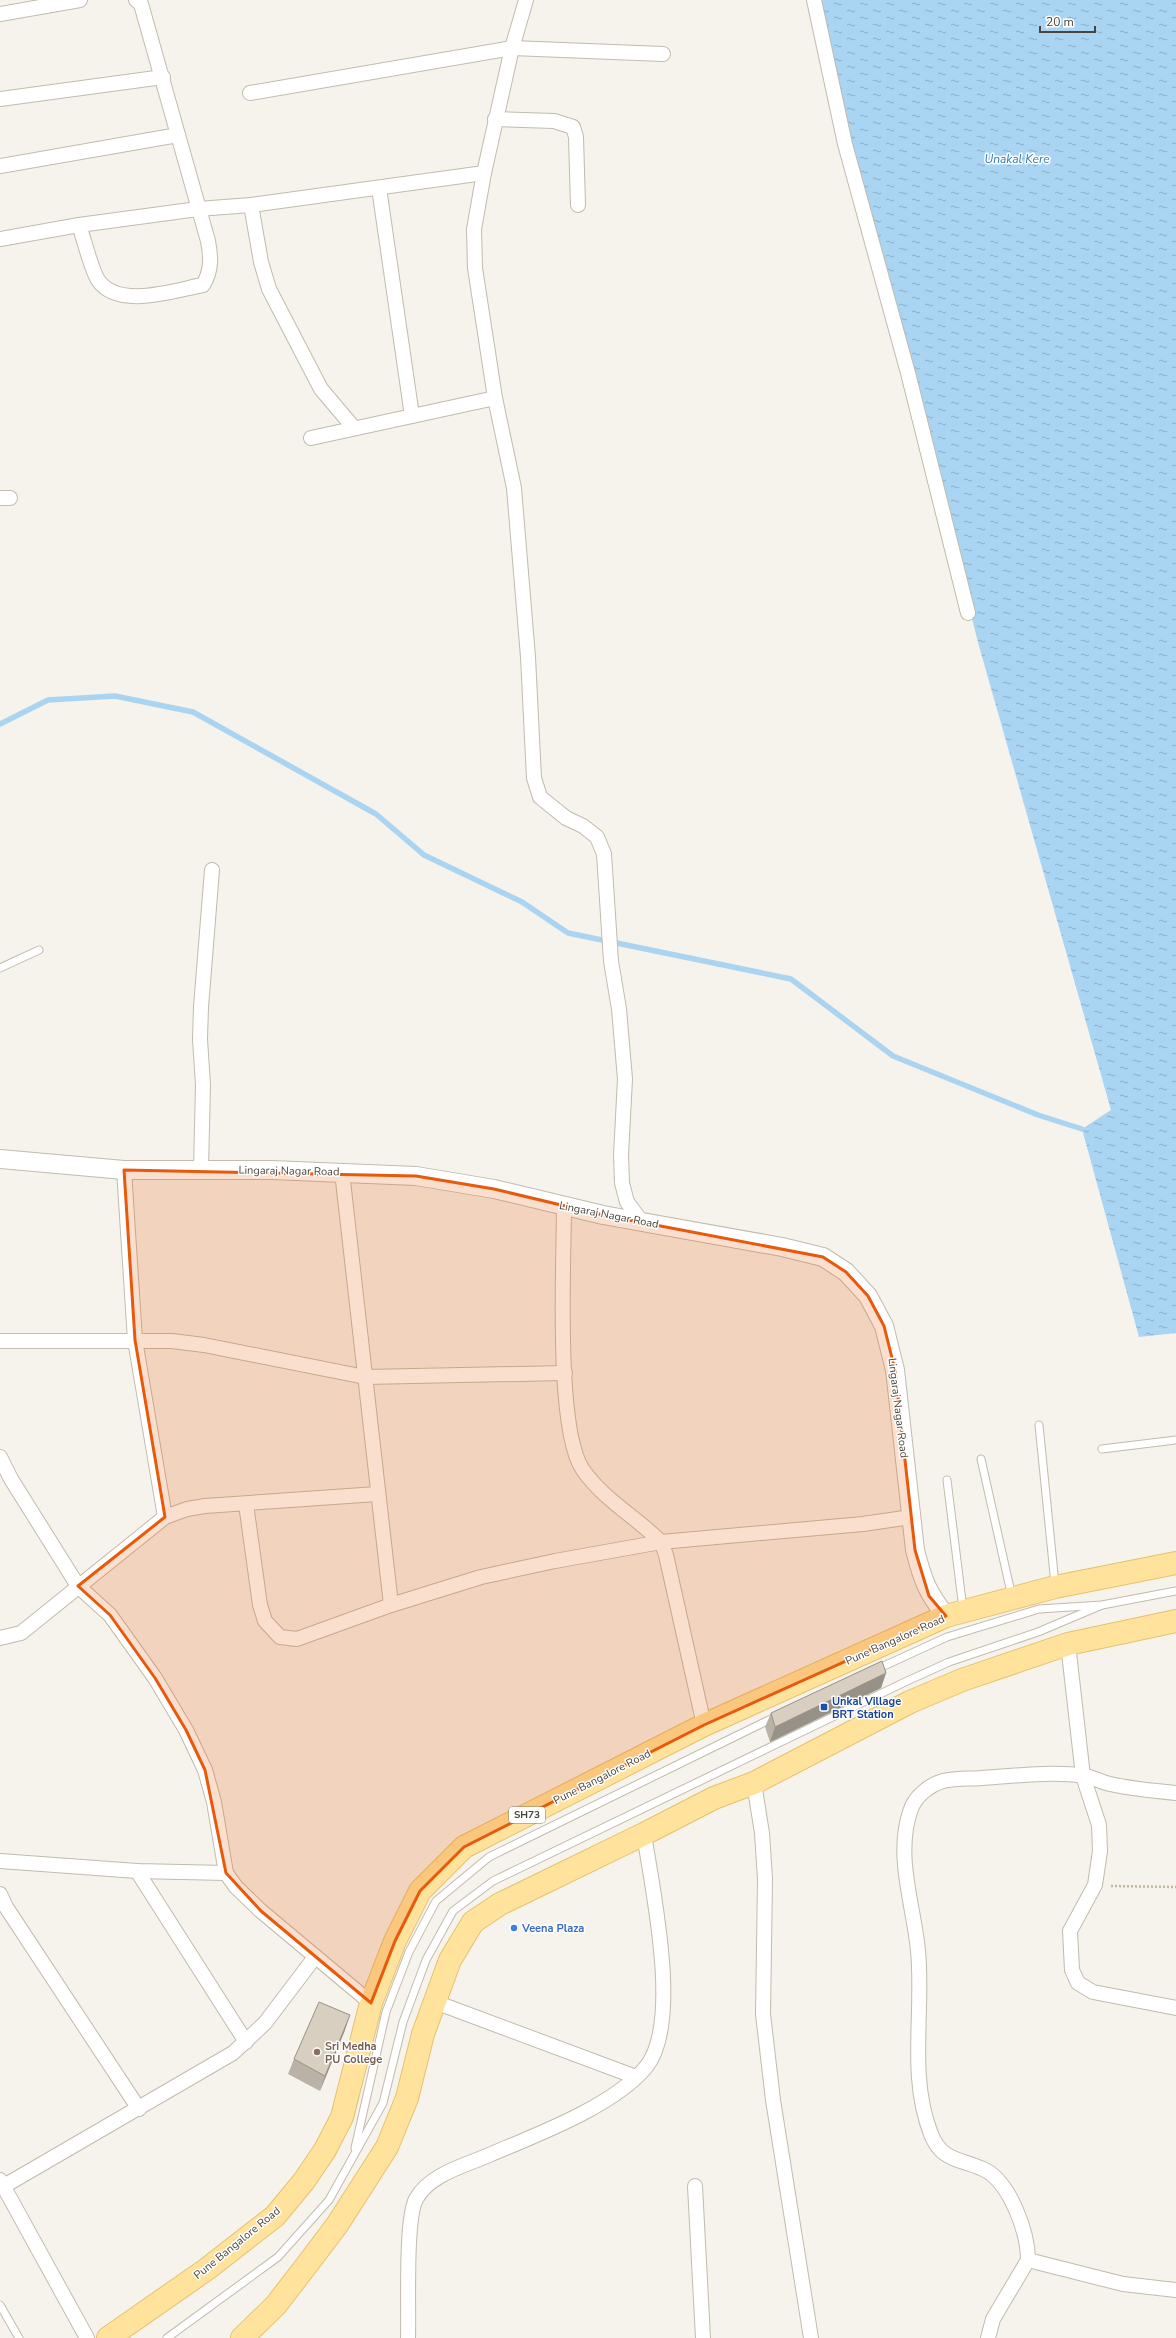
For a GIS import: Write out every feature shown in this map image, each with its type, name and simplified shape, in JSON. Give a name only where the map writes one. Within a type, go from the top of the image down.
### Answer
[{"type":"main road","name":"Pune Bangalore Road","points":[[108,2338],[207,2269],[275,2216],[304,2181],[325,2150],[342,2117],[371,2003],[395,1941],[420,1891],[464,1847],[704,1725],[954,1614],[1012,1597],[1055,1587],[1176,1563]]},
{"type":"main road","points":[[242,2338],[276,2305],[306,2266],[337,2225],[387,2147],[407,2098],[423,2034],[450,1960],[473,1922],[500,1904],[714,1798],[754,1783],[910,1702],[969,1678],[1068,1644],[1176,1621]]},
{"type":"street","points":[[0,14],[80,0]]},
{"type":"street","points":[[79,225],[99,280],[115,293],[128,296],[155,294],[203,285],[209,275],[211,258],[163,77],[141,4],[136,0]]},
{"type":"street","points":[[526,0],[512,48],[484,173],[474,229],[475,268],[495,398],[514,488],[528,657],[534,778],[540,797],[566,818],[583,826],[597,837],[604,854],[610,925],[611,961],[619,1009],[625,1079],[621,1155],[622,1183],[627,1202],[642,1222]]},
{"type":"street","points":[[814,0],[845,144],[908,373],[968,613]]},
{"type":"street","points":[[250,93],[512,48],[663,54]]},
{"type":"street","points":[[0,99],[163,77]]},
{"type":"street","points":[[495,119],[554,121],[573,127],[576,137],[578,205]]},
{"type":"street","points":[[0,166],[178,135]]},
{"type":"street","points":[[0,240],[79,225],[198,209],[251,205],[484,173]]},
{"type":"street","points":[[379,188],[412,416]]},
{"type":"street","points":[[251,205],[261,262],[269,289],[321,389],[354,428]]},
{"type":"street","points":[[311,438],[495,398]]},
{"type":"street","points":[[201,1169],[203,1085],[200,1039],[201,1007],[212,870]]},
{"type":"street","name":"Lingaraj Nagar Road","points":[[0,1159],[124,1170],[201,1169],[342,1172],[438,1180],[494,1189],[564,1206],[642,1222],[782,1247],[823,1257],[846,1272],[868,1296],[884,1326],[895,1370],[915,1550],[922,1579],[929,1596],[954,1614]]},
{"type":"street","points":[[124,1170],[135,1340],[165,1517]]},
{"type":"street","points":[[342,1172],[377,1494],[391,1605]]},
{"type":"street","points":[[564,1206],[565,1373],[567,1409],[573,1444],[582,1469],[610,1500],[661,1542],[666,1555],[704,1725]]},
{"type":"street","points":[[0,1341],[135,1340],[204,1345],[365,1377],[565,1373]]},
{"type":"street","points":[[0,1457],[6,1480],[78,1586],[110,1615],[155,1678],[186,1730],[206,1770],[214,1802],[226,1873],[236,1887],[261,1911],[371,2003]]},
{"type":"street","points":[[0,1638],[20,1633],[165,1517],[199,1507],[377,1494]]},
{"type":"street","points":[[246,1504],[262,1614],[272,1631],[280,1637],[297,1639],[391,1605],[481,1577],[661,1542],[863,1524],[911,1517]]},
{"type":"street","points":[[1068,1644],[1083,1776],[1100,1825],[1100,1851],[1095,1886],[1070,1931],[1072,1970],[1078,1983],[1093,1992],[1176,2008]]},
{"type":"street","points":[[988,2338],[993,2319],[1028,2260],[1026,2238],[1018,2216],[998,2178],[984,2169],[962,2163],[942,2153],[931,2135],[918,2082],[920,1980],[918,1949],[906,1870],[905,1838],[910,1810],[925,1790],[943,1781],[1031,1775],[1083,1776],[1137,1789],[1176,1793]]},
{"type":"street","points":[[754,1783],[762,1833],[765,1879],[763,2014],[773,2100],[811,2338]]},
{"type":"street","points":[[408,2338],[410,2231],[415,2202],[428,2183],[541,2133],[601,2103],[636,2077],[647,2065],[658,2042],[663,1987],[662,1959],[644,1834]]},
{"type":"street","points":[[0,1861],[137,1871],[226,1873]]},
{"type":"street","points":[[137,1871],[246,2042]]},
{"type":"street","points":[[0,1894],[6,1907],[139,2109]]},
{"type":"street","points":[[87,2338],[2,2183],[139,2109],[216,2064],[246,2042],[265,2023],[315,1957]]},
{"type":"street","points":[[435,2002],[636,2077]]},
{"type":"street","points":[[695,2186],[703,2338]]},
{"type":"street","points":[[1028,2260],[1123,2284],[1176,2290]]},
{"type":"lane","points":[[0,968],[39,950]]},
{"type":"lane","points":[[1039,1425],[1055,1587]]},
{"type":"lane","points":[[1102,1449],[1176,1440]]},
{"type":"lane","points":[[981,1459],[1012,1597]]},
{"type":"lane","points":[[947,1480],[954,1614]]},
{"type":"lane","points":[[866,1675],[947,1637],[1038,1609],[1102,1605],[1176,1591]]},
{"type":"lane","points":[[167,2338],[278,2257],[329,2200],[382,2103],[404,2022],[426,1960],[453,1911],[493,1881],[905,1682],[949,1662],[1038,1632],[1102,1605]]},
{"type":"lane","points":[[353,2158],[386,2012],[409,1952],[436,1901],[489,1856],[781,1714]]},
{"type":"lane","points":[[0,2305],[19,2338]]},
{"type":"path","points":[[1095,1886],[1176,1888]]},
{"type":"highlighted area","points":[[124,1170],[416,1176],[494,1189],[603,1215],[823,1257],[846,1272],[868,1296],[884,1326],[895,1370],[915,1550],[929,1596],[946,1616],[704,1725],[464,1847],[420,1891],[395,1941],[371,2003],[261,1911],[226,1873],[205,1770],[186,1730],[155,1678],[110,1615],[78,1586],[165,1517],[135,1340]]},
{"type":"water","name":"Unakal Kere","points":[[813,0],[1176,0],[1176,1333],[1139,1337],[1082,1129],[1111,1110],[979,646]]},
{"type":"building","points":[[882,1661],[886,1673],[775,1727],[771,1713]]},
{"type":"building","name":"Sri Medha PU College","points":[[319,2002],[350,2015],[325,2076],[294,2059]]},
{"type":"waterway","points":[[0,724],[48,700],[115,696],[193,712],[376,814],[424,855],[522,902],[568,933],[791,979],[893,1056],[1038,1115],[1082,1129]]},
{"type":"place","name":"Unkal Village BRT Station","points":[[824,1707]]},
{"type":"place","name":"Veena Plaza","points":[[514,1928]]},
{"type":"place","name":"Sri Medha PU College","points":[[317,2052]]}]
